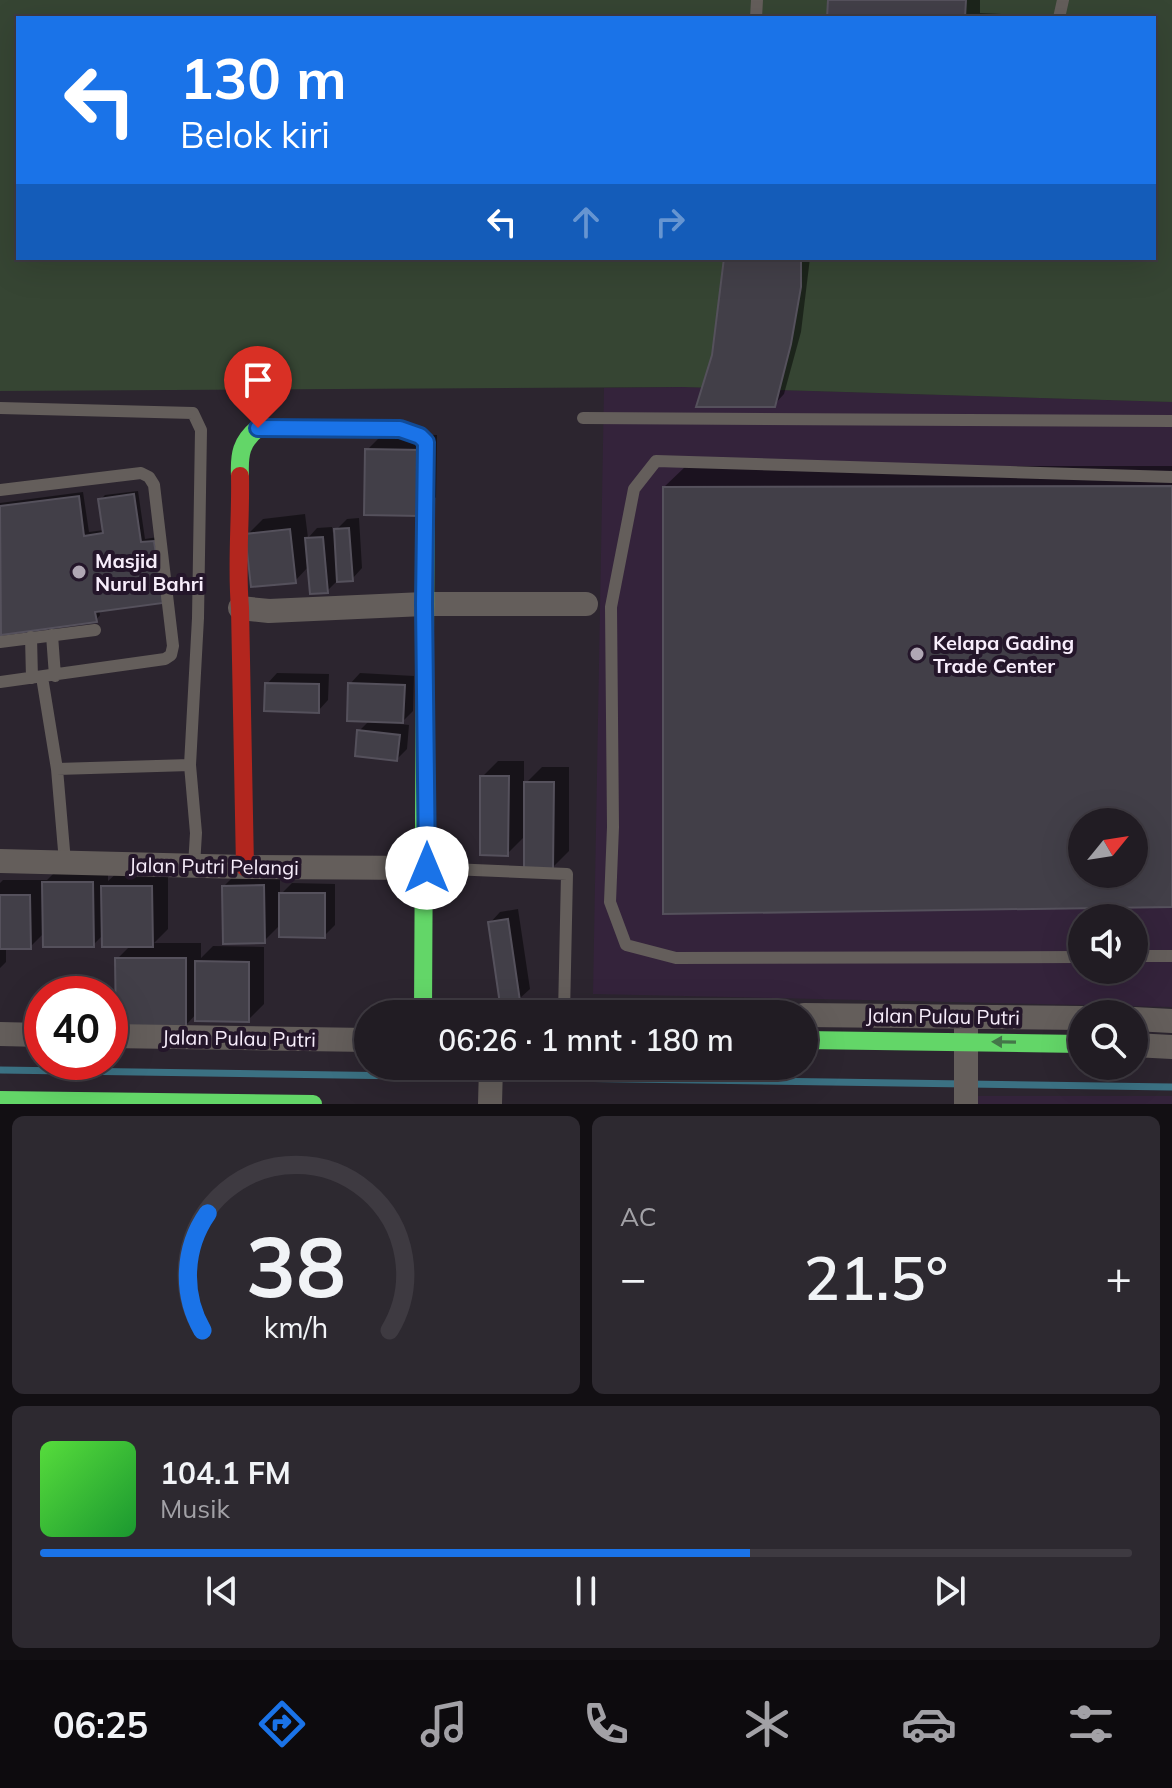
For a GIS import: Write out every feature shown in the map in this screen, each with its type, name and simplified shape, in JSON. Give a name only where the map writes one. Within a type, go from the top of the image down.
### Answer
[{"type":"street","points":[[245,867],[237,573],[241,509],[239,455],[245,439],[258,428],[400,429],[420,436],[426,442],[427,868],[423,1000]]},
{"type":"street","points":[[240,608],[289,610],[424,604],[586,604]]},
{"type":"street","name":"Jalan Putri Pelangi","points":[[0,861],[427,868]]},
{"type":"street","name":"Jalan Pulau Putri","points":[[818,1015],[1068,1018]]},
{"type":"street","points":[[966,1015],[966,1103]]},
{"type":"street","points":[[1148,1020],[1172,1021]]},
{"type":"street","points":[[0,1034],[24,1035]]},
{"type":"street","name":"Jalan Pulau Putri","points":[[128,1036],[354,1040]]},
{"type":"street","points":[[818,1041],[965,1046],[1068,1044]]},
{"type":"street","points":[[1148,1046],[1172,1047]]},
{"type":"street","points":[[490,1101],[491,1080]]},
{"type":"street","points":[[0,1100],[313,1104]]},
{"type":"lane","points":[[0,408],[193,413],[201,430],[198,618],[190,765],[196,833],[194,866]]},
{"type":"lane","points":[[583,418],[1172,421]]},
{"type":"lane","points":[[1068,957],[676,958],[626,945],[610,902],[613,827],[611,607],[634,489],[656,461],[1172,477]]},
{"type":"lane","points":[[0,490],[141,473],[149,477],[154,485],[173,646],[171,655],[165,659],[0,682]]},
{"type":"lane","points":[[170,617],[198,618]]},
{"type":"lane","points":[[0,642],[95,630]]},
{"type":"lane","points":[[43,677],[52,635]]},
{"type":"lane","points":[[31,637],[43,677],[57,769],[65,862]]},
{"type":"lane","points":[[57,769],[190,765]]},
{"type":"lane","points":[[427,868],[567,874],[564,1000]]},
{"type":"lane","points":[[1148,956],[1172,956]]},
{"type":"shaded area","name":"Kelapa Gading Trade Center","points":[[683,387],[1172,402],[1172,1007],[1148,1006],[1148,1000],[1068,1000],[1068,1005],[593,994],[604,388]]},
{"type":"shaded area","points":[[970,1096],[1172,1096],[1172,1104],[970,1104]]},
{"type":"green space","points":[[0,0],[1172,0],[1172,402],[683,387],[0,391]]},
{"type":"building","points":[[828,0],[966,0],[965,16],[827,16]]},
{"type":"building","points":[[724,260],[801,260],[801,287],[791,344],[775,407],[696,407],[712,355]]},
{"type":"building","points":[[365,449],[422,450],[421,516],[364,515]]},
{"type":"building","name":"Kelapa Gading Trade Center","points":[[1172,486],[1172,907],[1068,904],[1068,908],[663,914],[663,487]]},
{"type":"building","name":"Masjid Nurul Bahri","points":[[134,494],[141,542],[154,541],[163,603],[95,612],[97,622],[1,635],[0,506],[79,496],[84,536],[103,533],[98,499]]},
{"type":"building","points":[[349,528],[353,581],[337,582],[334,529]]},
{"type":"building","points":[[290,529],[296,583],[251,587],[245,534]]},
{"type":"building","points":[[323,537],[328,593],[310,594],[305,538]]},
{"type":"building","points":[[265,683],[319,684],[319,713],[264,711]]},
{"type":"building","points":[[348,683],[405,685],[403,723],[347,721]]},
{"type":"building","points":[[357,730],[400,735],[397,761],[355,756]]},
{"type":"building","points":[[480,776],[509,776],[508,856],[480,855]]},
{"type":"building","points":[[524,782],[554,782],[553,869],[524,869]]},
{"type":"building","points":[[42,882],[93,882],[94,947],[43,947]]},
{"type":"building","points":[[264,885],[265,943],[223,944],[222,886]]},
{"type":"building","points":[[101,886],[152,886],[153,947],[102,947]]},
{"type":"building","points":[[279,893],[325,893],[325,938],[279,937]]},
{"type":"building","points":[[0,895],[30,895],[31,949],[0,949]]},
{"type":"building","points":[[508,919],[520,1000],[499,1000],[488,922]]},
{"type":"building","points":[[115,958],[186,958],[186,1027],[128,1027],[128,976],[115,976]]},
{"type":"building","points":[[195,961],[249,962],[249,1022],[195,1021]]},
{"type":"waterway","points":[[0,1070],[1172,1087]]},
{"type":"traffic: fast","points":[[240,476],[242,449],[258,428],[400,429],[420,436],[426,442],[423,1000]]},
{"type":"traffic: fast","points":[[818,1040],[1068,1044]]},
{"type":"traffic: fast","points":[[0,1100],[313,1104]]},
{"type":"traffic: jam","points":[[240,476],[238,575],[245,867]]},
{"type":"place","name":"Masjid Nurul Bahri","points":[[79,572]]},
{"type":"place","name":"Kelapa Gading Trade Center","points":[[917,654]]},
{"type":"route","points":[[258,428],[400,429],[420,436],[426,442],[427,868]]}]
